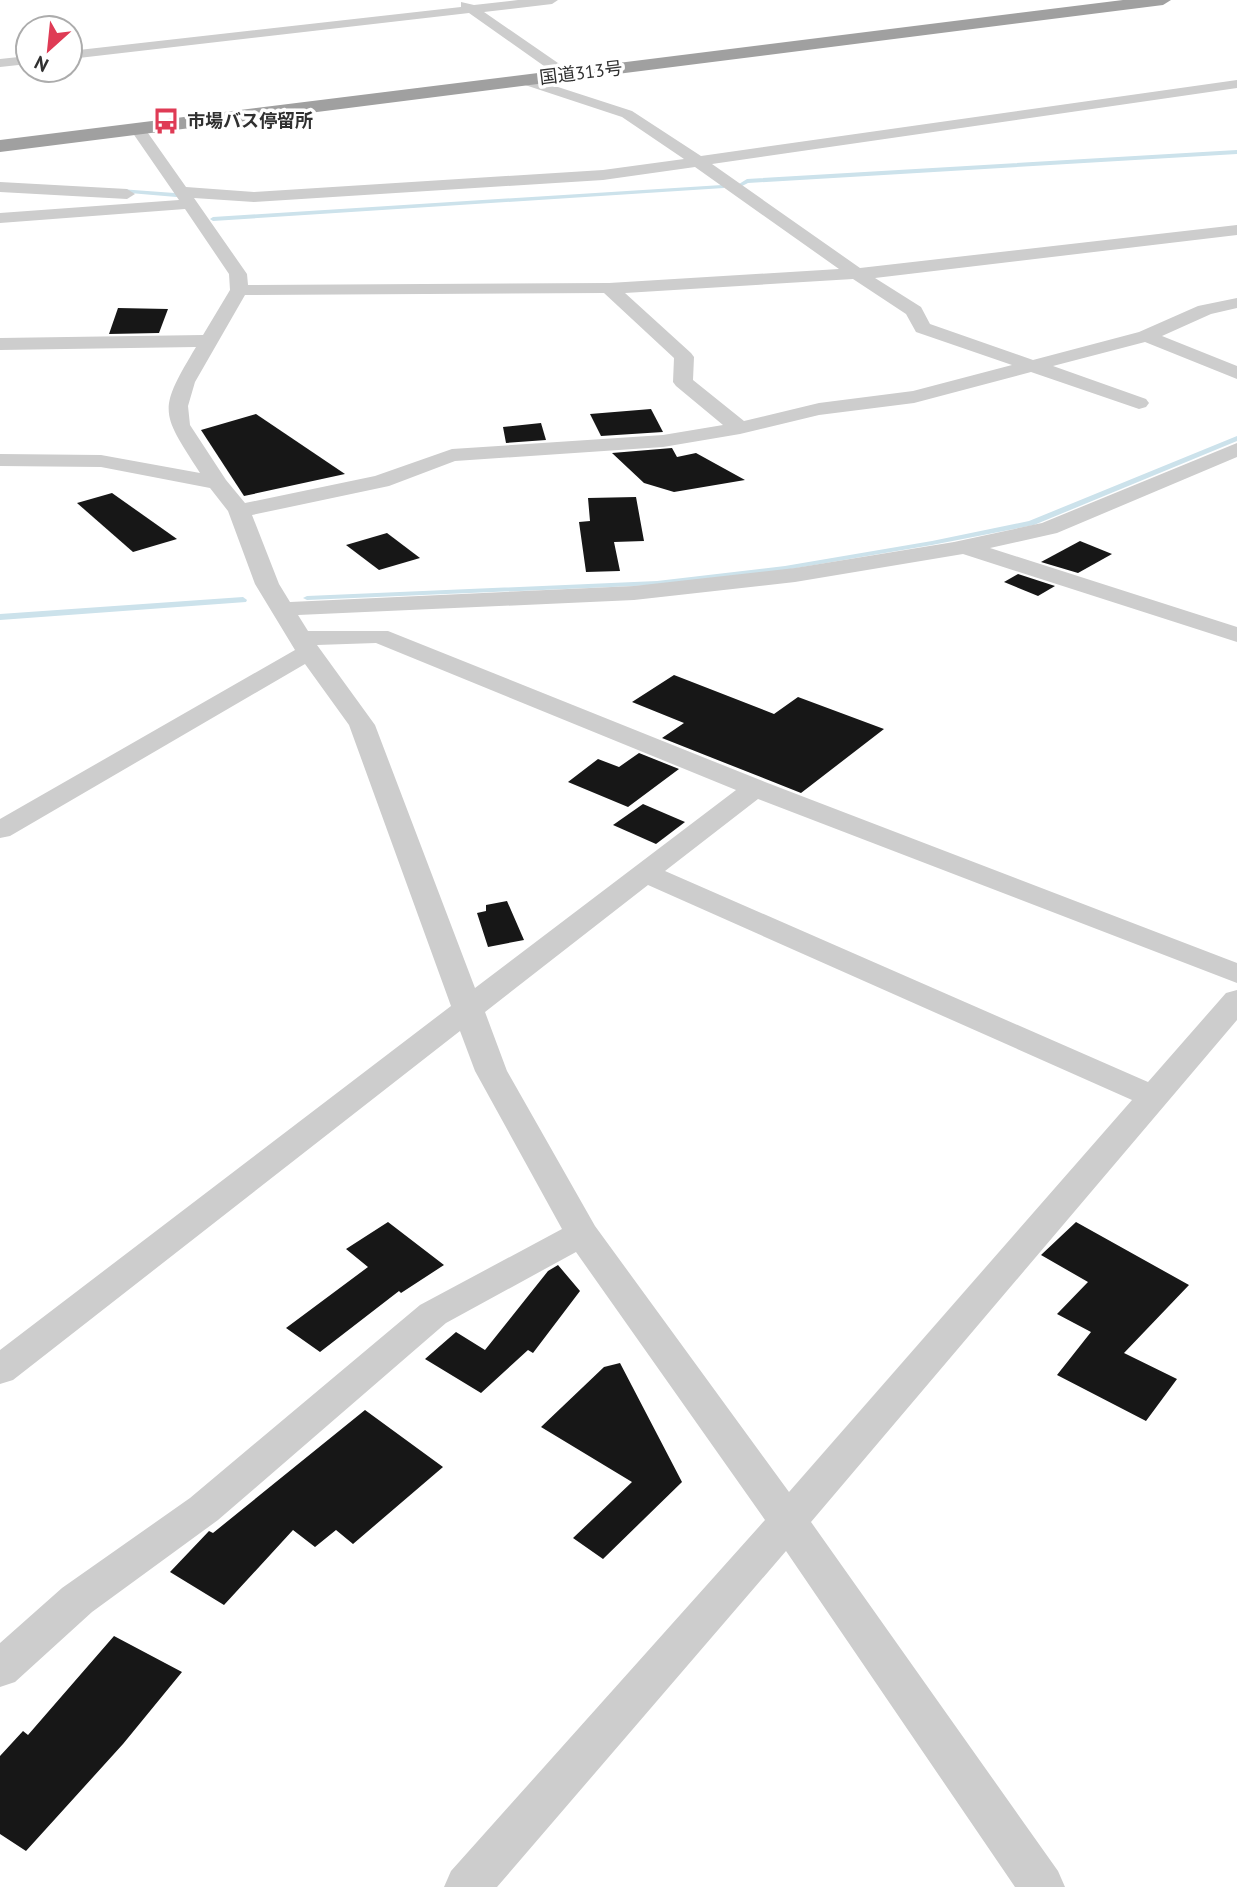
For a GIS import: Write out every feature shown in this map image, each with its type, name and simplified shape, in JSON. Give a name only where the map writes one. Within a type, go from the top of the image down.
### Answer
[{"type":"highway","name":"国道313号","points":[[0,146],[1163,0]]},
{"type":"street","points":[[459,0],[566,75]]},
{"type":"street","points":[[84,53],[552,0]]},
{"type":"street","points":[[524,80],[627,114],[914,311],[923,328],[1139,403]]},
{"type":"street","points":[[0,218],[186,199],[603,175],[702,163],[1237,84]]},
{"type":"street","points":[[138,129],[238,274],[239,290],[185,382],[177,406],[180,425],[217,483],[239,510],[267,584],[305,645],[362,724],[491,1071],[582,1234],[788,1521],[1042,1887]]},
{"type":"street","points":[[0,187],[85,190],[186,199]]},
{"type":"street","points":[[239,290],[609,288],[712,284],[878,272],[1237,230]]},
{"type":"street","points":[[609,288],[684,357],[683,382],[740,429]]},
{"type":"street","points":[[239,510],[381,481],[452,455],[663,441],[740,429],[819,410],[914,397],[1146,336],[1206,310],[1237,303]]},
{"type":"street","points":[[1146,336],[1237,373]]},
{"type":"street","points":[[0,344],[211,341]]},
{"type":"street","points":[[283,609],[488,602],[646,592],[795,575],[1049,528],[1237,449]]},
{"type":"street","points":[[0,460],[101,461],[217,483]]},
{"type":"street","points":[[959,545],[1237,635]]},
{"type":"street","points":[[0,830],[305,645],[379,636],[755,788],[1237,974]]},
{"type":"street","points":[[0,1370],[755,788]]},
{"type":"street","points":[[645,873],[1153,1097]]},
{"type":"street","points":[[467,1887],[788,1521],[1237,1000]]},
{"type":"street","points":[[0,1669],[77,1600],[204,1508],[433,1314],[582,1234]]},
{"type":"building","points":[[118,308],[168,309],[159,333],[109,334]]},
{"type":"building","points":[[651,409],[663,432],[601,436],[590,414]]},
{"type":"building","points":[[256,414],[345,474],[244,496],[201,430]]},
{"type":"building","points":[[541,423],[546,440],[506,443],[503,427]]},
{"type":"building","points":[[672,448],[677,457],[696,453],[745,480],[674,492],[644,483],[612,453]]},
{"type":"building","points":[[112,493],[177,539],[133,552],[77,503]]},
{"type":"building","points":[[636,497],[644,541],[614,542],[620,571],[586,572],[579,522],[590,521],[588,498]]},
{"type":"building","points":[[387,533],[420,558],[379,570],[346,545]]},
{"type":"building","points":[[1080,541],[1112,554],[1078,573],[1041,562]]},
{"type":"building","points":[[1018,574],[1055,586],[1038,596],[1004,582]]},
{"type":"building","points":[[674,675],[774,714],[798,697],[884,729],[801,793],[662,738],[684,723],[632,702]]},
{"type":"building","points":[[639,753],[679,769],[628,807],[568,782],[598,759],[619,767]]},
{"type":"building","points":[[643,804],[685,822],[656,844],[613,825]]},
{"type":"building","points":[[507,901],[524,940],[488,947],[477,913],[486,911],[486,905]]},
{"type":"building","points":[[388,1222],[444,1265],[401,1293],[399,1291],[320,1352],[286,1328],[368,1267],[346,1249]]},
{"type":"building","points":[[1076,1222],[1189,1285],[1124,1353],[1177,1379],[1146,1421],[1057,1375],[1091,1332],[1057,1314],[1088,1282],[1041,1255]]},
{"type":"building","points":[[558,1265],[580,1291],[533,1353],[528,1350],[481,1393],[425,1359],[456,1332],[485,1350],[548,1271]]},
{"type":"building","points":[[620,1363],[682,1482],[603,1559],[573,1538],[632,1482],[541,1427],[604,1367]]},
{"type":"building","points":[[365,1410],[443,1467],[353,1544],[336,1530],[315,1547],[293,1530],[224,1605],[170,1572],[209,1531],[213,1533]]},
{"type":"building","points":[[114,1636],[182,1672],[123,1744],[26,1851],[0,1834],[0,1756],[23,1731],[28,1735]]},
{"type":"waterway","points":[[742,184],[747,181],[1237,152]]},
{"type":"waterway","points":[[213,219],[722,187]]},
{"type":"waterway","points":[[120,191],[188,196]]},
{"type":"waterway","points":[[307,598],[657,583],[785,568],[932,543],[1031,523],[1237,438]]},
{"type":"waterway","points":[[0,617],[243,600]]},
{"type":"place","name":"市場バス停留所","points":[[166,121]]}]
